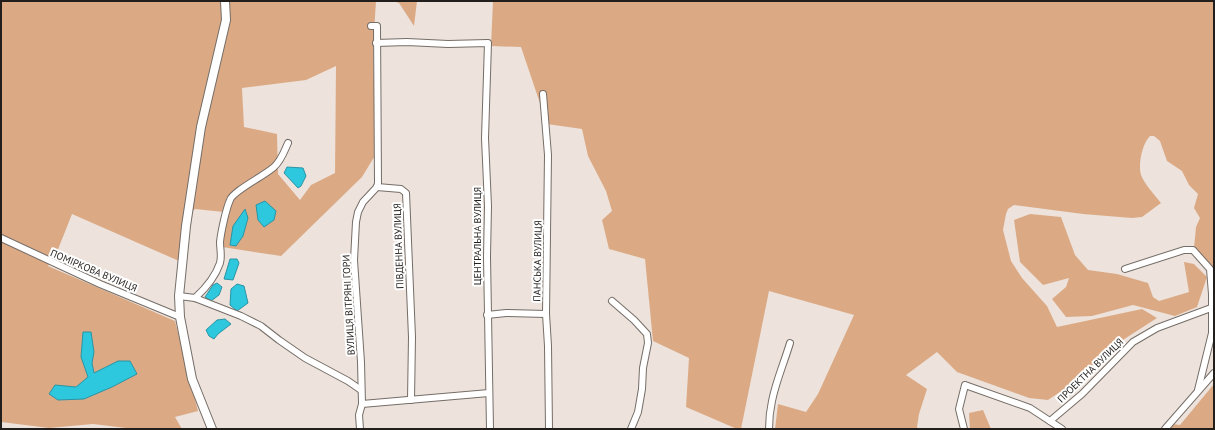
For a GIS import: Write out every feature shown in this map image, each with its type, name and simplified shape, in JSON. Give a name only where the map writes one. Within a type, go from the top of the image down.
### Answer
[{"type":"street","points":[[212,429],[192,379],[180,317],[179,296],[186,226],[199,140],[226,20],[225,1]]},
{"type":"street","points":[[371,26],[377,26],[377,186]]},
{"type":"street","name":"ЦЕНТРАЛЬНА ВУЛИЦЯ","points":[[376,43],[488,43],[485,138],[488,206],[487,257],[490,429]]},
{"type":"street","name":"ПАНСЬКА ВУЛИЦЯ","points":[[543,94],[548,155],[546,314],[549,429]]},
{"type":"street","points":[[195,298],[213,278],[220,263],[221,232],[230,198],[235,192],[253,182],[274,167],[280,160],[288,144]]},
{"type":"street","name":"ВУЛИЦЯ ВІТРЯНІ ГОРИ","points":[[360,429],[358,415],[362,404],[361,362],[354,260],[356,222],[358,212],[363,202],[377,186]]},
{"type":"street","name":"ПІВДЕННА ВУЛИЦЯ","points":[[377,186],[401,188],[406,193],[412,337],[411,400]]},
{"type":"street","name":"ПОМІРКОВА ВУЛИЦЯ","points":[[1,238],[45,260],[180,317]]},
{"type":"street","points":[[1125,269],[1184,250],[1193,250],[1210,269],[1212,294],[1212,333],[1198,390]]},
{"type":"street","points":[[179,296],[195,298],[241,316],[261,326],[305,358],[348,381],[361,390]]},
{"type":"street","points":[[612,301],[643,328],[647,334],[648,343],[642,389],[638,412],[631,429]]},
{"type":"street","name":"ПРОЕКТНА ВУЛИЦЯ","points":[[1050,421],[1082,394],[1133,342],[1157,328],[1211,308]]},
{"type":"street","points":[[488,315],[506,313],[546,314]]},
{"type":"street","points":[[769,429],[771,402],[790,344]]},
{"type":"street","points":[[1164,429],[1214,373]]},
{"type":"street","points":[[964,429],[960,409],[965,385],[1030,408],[1062,429]]},
{"type":"street","points":[[362,404],[489,393]]},
{"type":"shaded area","points":[[1,1],[376,1],[373,48],[376,154],[362,177],[281,256],[222,247],[224,212],[195,209],[188,216],[179,261],[72,214],[55,257],[48,266],[175,321],[198,411],[175,417],[182,429],[127,429],[93,424],[49,428],[1,422]],"holes":[[[336,66],[335,173],[311,185],[300,200],[278,174],[277,134],[244,127],[242,88],[306,80]]]},
{"type":"shaded area","points":[[393,1],[417,1],[414,26],[399,3]]},
{"type":"shaded area","points":[[493,1],[1214,1],[1214,269],[1194,248],[1196,227],[1200,218],[1194,208],[1198,194],[1189,185],[1182,171],[1167,161],[1160,141],[1154,136],[1150,136],[1143,149],[1140,160],[1140,170],[1141,175],[1150,190],[1161,203],[1142,217],[1132,218],[1083,214],[1014,205],[1008,209],[1006,214],[1003,230],[1011,261],[1022,278],[1047,306],[1057,327],[1142,309],[1157,318],[1112,347],[1072,384],[1048,400],[1029,398],[957,372],[937,352],[906,375],[927,389],[919,414],[918,429],[775,429],[778,404],[806,412],[818,394],[854,315],[769,291],[741,429],[737,429],[686,407],[689,358],[653,341],[645,259],[609,249],[602,220],[612,211],[606,191],[588,156],[582,129],[547,124],[521,47],[491,46]]},
{"type":"shaded area","points":[[1030,214],[1061,217],[1075,255],[1088,270],[1117,274],[1148,283],[1153,297],[1159,301],[1189,292],[1184,262],[1194,264],[1207,277],[1197,307],[1175,316],[1133,305],[1092,316],[1066,317],[1052,299],[1066,287],[1069,278],[1043,285],[1020,262],[1014,220]]},
{"type":"shaded area","points":[[1214,384],[1214,429],[1168,429],[1172,424],[1180,425]]},
{"type":"shaded area","points":[[983,410],[991,429],[970,429],[969,413]]},
{"type":"water","points":[[287,167],[303,168],[306,176],[301,186],[298,188],[284,173]]},
{"type":"water","points":[[265,201],[276,211],[274,220],[264,227],[258,220],[256,205]]},
{"type":"water","points":[[245,209],[248,218],[243,236],[236,246],[230,245],[233,226]]},
{"type":"water","points":[[230,259],[237,259],[239,263],[233,280],[224,279]]},
{"type":"water","points":[[217,283],[222,287],[219,295],[211,301],[205,297],[213,285]]},
{"type":"water","points":[[237,284],[244,286],[248,303],[237,311],[230,305],[231,289]]},
{"type":"water","points":[[225,319],[231,324],[214,339],[209,336],[206,330],[217,320]]},
{"type":"water","points":[[83,332],[91,332],[94,352],[92,363],[94,373],[118,361],[130,361],[137,374],[84,399],[58,400],[49,394],[55,385],[76,387],[88,377],[81,357]]}]
